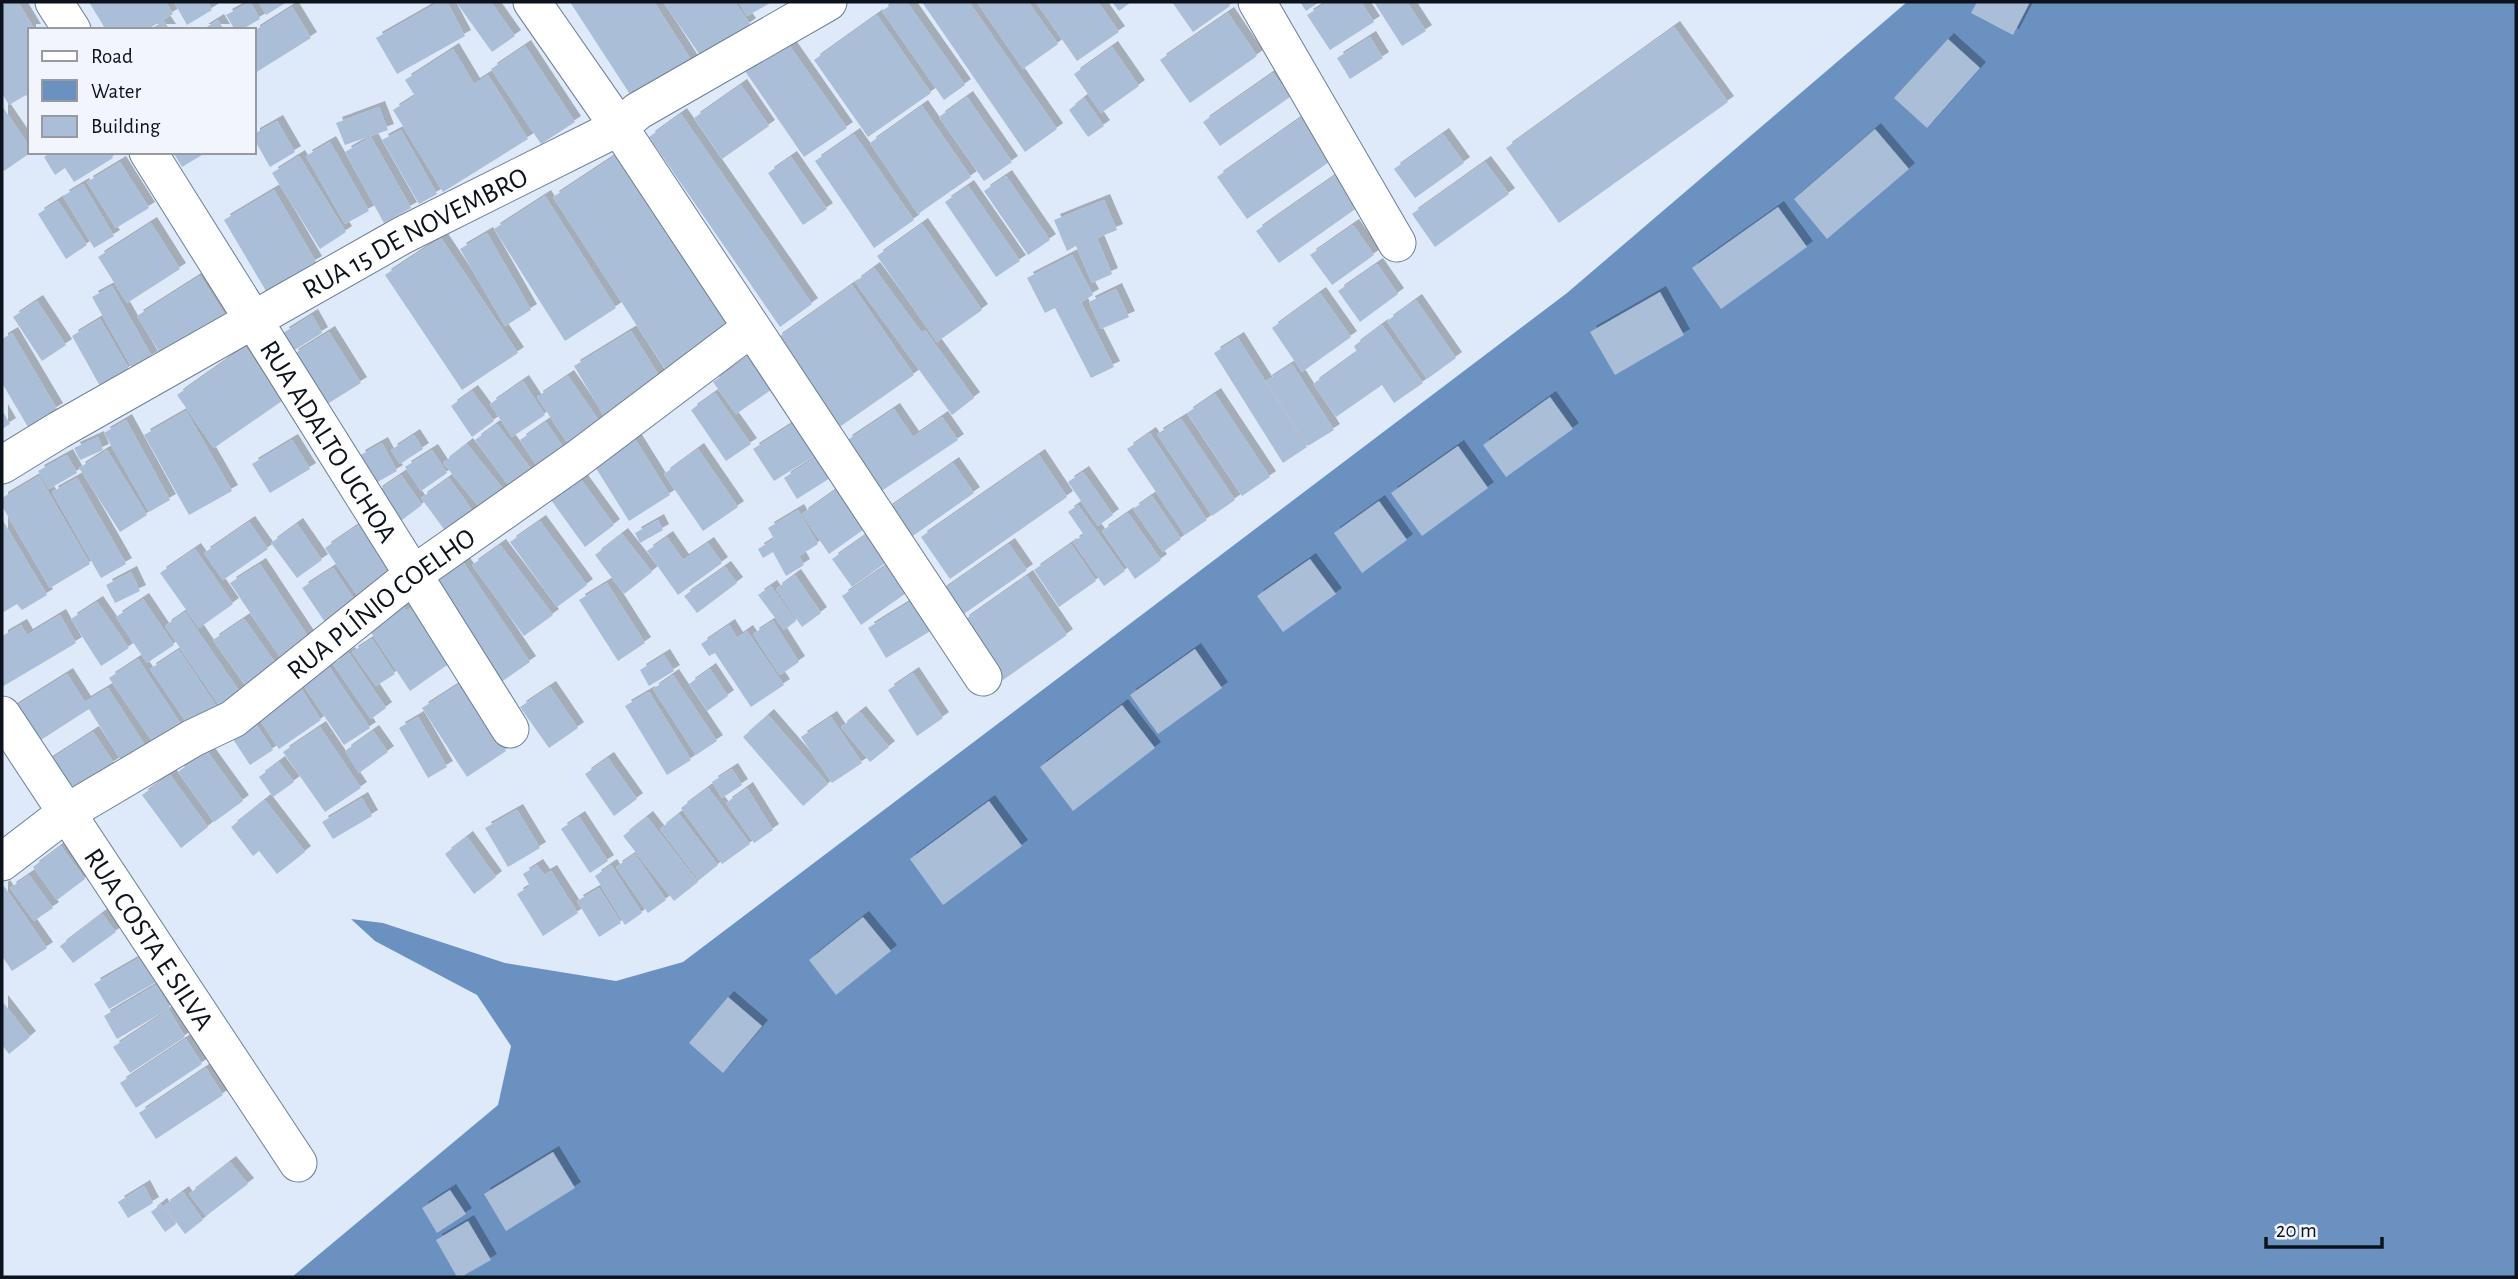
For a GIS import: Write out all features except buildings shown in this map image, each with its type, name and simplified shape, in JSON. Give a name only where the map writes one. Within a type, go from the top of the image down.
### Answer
[{"type":"street","points":[[54,2],[71,28]]},
{"type":"street","points":[[532,2],[619,127],[983,677]]},
{"type":"street","name":"RUA 15 DE NOVEMBRO","points":[[2,465],[403,234],[619,127],[638,111],[828,2]]},
{"type":"street","points":[[1258,2],[1397,243]]},
{"type":"street","name":"RUA ADALTO UCHOA","points":[[149,154],[510,729]]},
{"type":"street","name":"RUA PLÍNIO COELHO","points":[[2,862],[66,814],[192,738],[233,719],[414,574],[567,467],[751,328]]},
{"type":"street","name":"RUA COSTA E SILVA","points":[[2,715],[298,1163]]},
{"type":"water","points":[[1907,2],[2516,2],[2516,1277],[292,1277],[498,1105],[511,1046],[477,995],[375,941],[351,919],[383,923],[505,963],[616,981],[683,962],[1567,293]]}]
